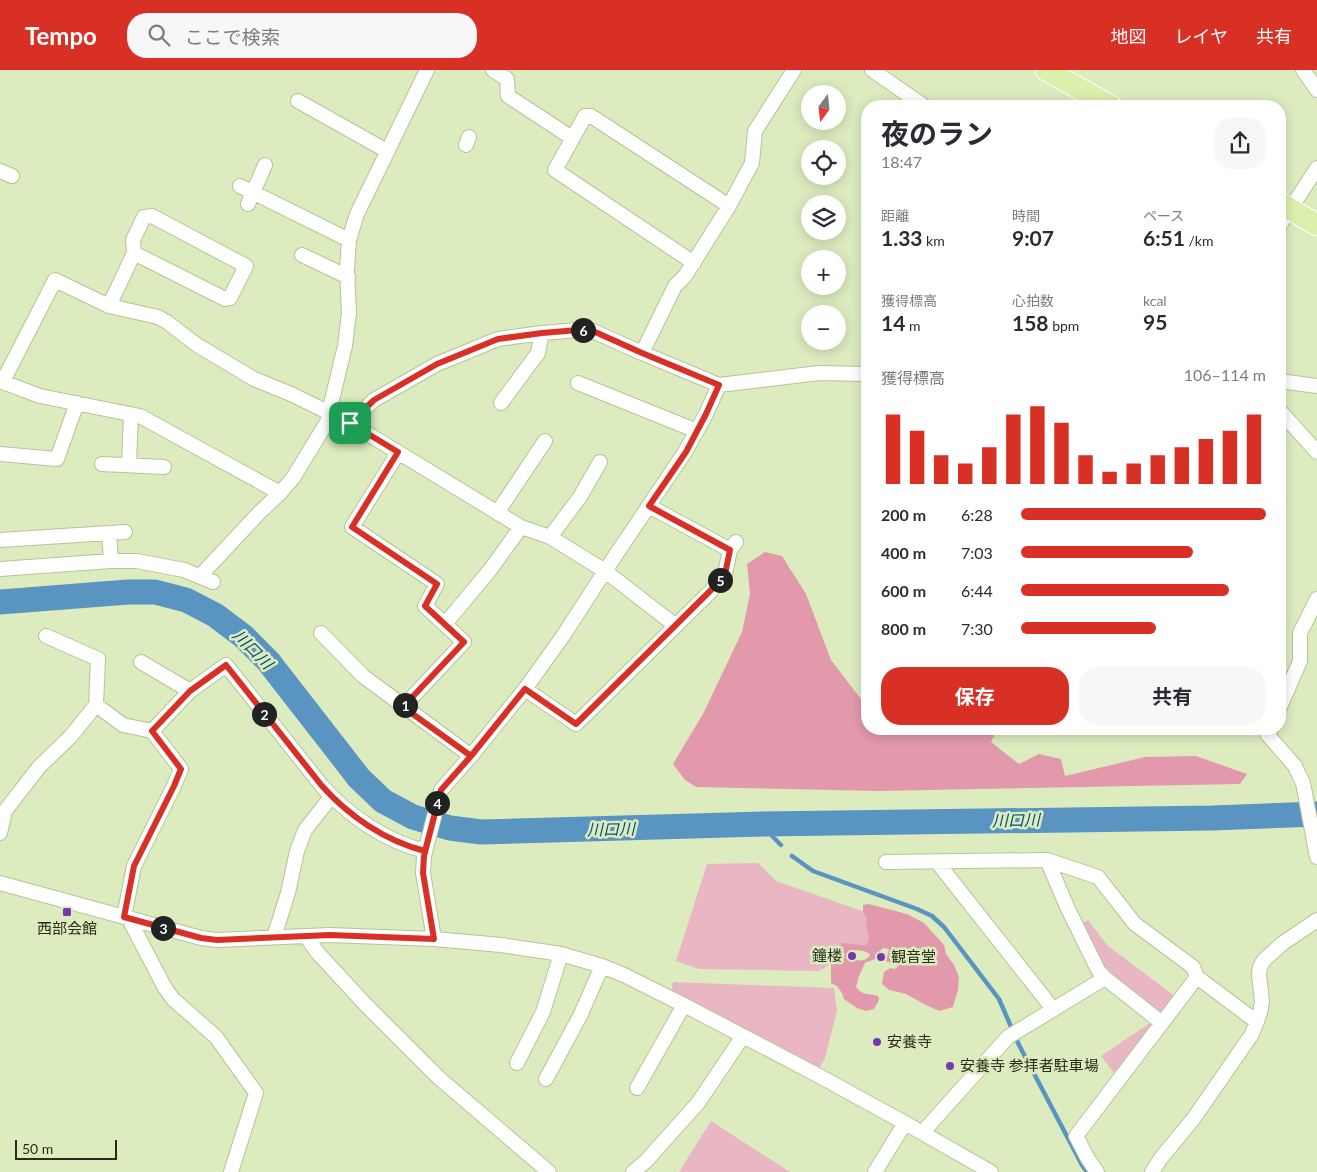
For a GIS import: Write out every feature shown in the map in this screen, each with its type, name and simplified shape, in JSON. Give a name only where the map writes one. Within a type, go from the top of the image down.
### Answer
[{"type":"main road","points":[[1046,70],[1100,100]]},
{"type":"main road","points":[[1286,213],[1317,225]]},
{"type":"street","points":[[0,569],[136,561],[184,570],[207,579],[259,513],[293,478],[330,413],[346,338],[349,313],[349,240],[357,214],[427,70]]},
{"type":"street","points":[[493,70],[506,79],[508,96],[572,138]]},
{"type":"street","points":[[642,353],[675,286],[686,276],[729,206],[752,163],[755,131],[794,70]]},
{"type":"street","points":[[872,70],[915,100]]},
{"type":"street","points":[[1303,70],[1317,90]]},
{"type":"street","points":[[298,101],[387,151]]},
{"type":"street","points":[[694,262],[556,170],[585,116],[591,116],[729,206]]},
{"type":"street","points":[[250,198],[265,165]]},
{"type":"street","points":[[1286,209],[1317,168]]},
{"type":"street","points":[[240,186],[250,198],[349,240]]},
{"type":"street","points":[[109,306],[134,253],[133,240],[144,217],[152,216],[246,266],[230,298],[225,298],[134,253]]},
{"type":"street","points":[[302,256],[348,277]]},
{"type":"street","points":[[280,493],[140,416],[40,396],[2,381],[55,280],[109,306],[158,317],[197,345],[254,379],[291,394],[350,423],[521,527],[550,537],[605,571],[676,626]]},
{"type":"street","points":[[350,423],[374,400],[437,364],[498,339],[542,333],[578,330],[593,331],[719,385],[819,373],[861,374]]},
{"type":"street","points":[[501,404],[538,354],[542,333]]},
{"type":"street","points":[[1286,382],[1317,386]]},
{"type":"street","points":[[578,383],[697,431]]},
{"type":"street","points":[[434,939],[423,873],[425,851],[441,790],[525,689],[563,636],[686,452],[719,385]]},
{"type":"street","points":[[0,454],[57,459],[77,403]]},
{"type":"street","points":[[129,465],[131,414]]},
{"type":"street","points":[[1286,418],[1317,452]]},
{"type":"street","points":[[497,512],[545,441]]},
{"type":"street","points":[[398,452],[352,527],[437,584],[425,606],[464,642],[403,707]]},
{"type":"street","points":[[550,537],[580,496],[600,462]]},
{"type":"street","points":[[102,464],[164,467]]},
{"type":"street","points":[[525,689],[576,724],[676,626],[725,574],[733,546],[649,506]]},
{"type":"street","points":[[445,624],[490,570],[521,527]]},
{"type":"street","points":[[0,540],[124,532]]},
{"type":"street","points":[[109,533],[111,561]]},
{"type":"street","points":[[1286,693],[1300,661],[1300,633],[1317,599]]},
{"type":"street","points":[[321,633],[363,676],[471,756]]},
{"type":"street","points":[[0,832],[5,811],[39,767],[71,736],[96,705],[98,659],[46,636]]},
{"type":"street","points":[[141,662],[190,691]]},
{"type":"street","points":[[152,731],[190,691],[226,665],[332,797],[359,820],[415,849],[425,851]]},
{"type":"street","points":[[96,705],[123,724],[152,731],[181,769],[134,866],[126,918],[173,999],[216,1037],[256,1093],[231,1172]]},
{"type":"street","points":[[1269,735],[1295,766],[1299,774],[1304,788],[1317,856]]},
{"type":"street","points":[[274,937],[288,893],[296,851],[305,830],[332,797]]},
{"type":"street","points":[[1047,860],[1098,970],[1105,978],[1162,1022]]},
{"type":"street","points":[[886,862],[1047,860],[1098,877],[1135,924],[1193,967],[1197,977],[1257,1022]]},
{"type":"street","points":[[937,862],[1052,1009]]},
{"type":"street","points":[[0,882],[201,938],[217,940],[306,936],[371,936],[501,945],[561,954],[602,966],[624,975],[684,1005],[905,1123],[991,1172]]},
{"type":"street","points":[[1152,1172],[1200,1110],[1252,1034],[1262,1002],[1260,967],[1264,960],[1283,943],[1317,920]]},
{"type":"street","points":[[306,936],[317,952],[365,1004],[439,1078],[549,1172]]},
{"type":"street","points":[[517,1063],[543,1012],[561,954]]},
{"type":"street","points":[[546,1079],[580,1016],[602,966]]},
{"type":"street","points":[[1097,1172],[1076,1136],[1197,977]]},
{"type":"street","points":[[922,1133],[1015,1033],[1105,978]]},
{"type":"street","points":[[637,1088],[684,1005]]},
{"type":"street","points":[[633,1172],[646,1161],[698,1103],[743,1036]]},
{"type":"street","points":[[875,1172],[905,1123]]},
{"type":"shaded area","points":[[765,552],[782,556],[806,594],[831,660],[861,699],[861,735],[994,735],[991,742],[1019,764],[1039,754],[1061,759],[1065,776],[1145,757],[1196,756],[1247,774],[1240,784],[879,791],[696,787],[685,780],[673,764],[703,714],[742,632],[750,594],[747,564]]},
{"type":"shaded area","points":[[758,863],[776,881],[877,916],[872,952],[849,945],[845,957],[818,971],[699,969],[676,961],[707,864]]},
{"type":"shaded area","points":[[869,904],[907,914],[924,923],[944,945],[946,954],[954,965],[959,977],[958,990],[953,1007],[939,1011],[906,994],[889,990],[882,984],[884,972],[890,968],[895,969],[898,966],[886,961],[889,949],[883,948],[876,955],[875,959],[865,963],[856,987],[863,993],[878,996],[879,1000],[874,1009],[866,1011],[857,1008],[844,999],[837,986],[831,983],[831,960],[842,943],[867,945],[869,937],[863,905]],"holes":[[[850,950],[864,951],[870,955],[864,960],[850,959],[847,955]]]},
{"type":"shaded area","points":[[1088,920],[1107,945],[1180,1000],[1119,1080],[1101,1056],[1156,1019],[1105,978],[1077,926]]},
{"type":"shaded area","points":[[673,982],[834,988],[837,1011],[825,1058],[819,1069],[671,992]]},
{"type":"shaded area","points":[[711,1121],[790,1172],[679,1172]]},
{"type":"waterway","name":"川口川","points":[[0,602],[128,592],[155,592],[186,600],[215,615],[243,636],[268,661],[359,778],[383,801],[413,817],[450,828],[481,832],[763,824],[1213,818],[1317,814]]},
{"type":"waterway","points":[[763,824],[781,845]]},
{"type":"waterway","points":[[792,856],[813,871],[932,916],[944,927],[999,999],[1019,1045],[1087,1172]]},
{"type":"place","name":"西部会館","points":[[67,912]]},
{"type":"place","name":"鐘楼","points":[[852,956]]},
{"type":"place","name":"観音堂","points":[[881,957]]},
{"type":"place","name":"安養寺","points":[[877,1042]]},
{"type":"place","name":"安養寺 参拝者駐車場","points":[[950,1066]]},
{"type":"route","points":[[350,423],[374,400],[437,364],[498,339],[542,333],[578,330],[593,331],[719,385],[686,452],[649,506],[730,550],[725,574],[576,724],[525,689],[471,756],[441,790],[424,856],[423,873],[434,939],[330,935],[217,940],[201,938],[124,917],[134,866],[181,769],[152,731],[190,691],[226,665],[332,797],[359,820],[415,849],[425,851],[441,790],[471,756],[403,707],[464,642],[425,606],[437,584],[352,527],[398,452],[350,423]]}]
